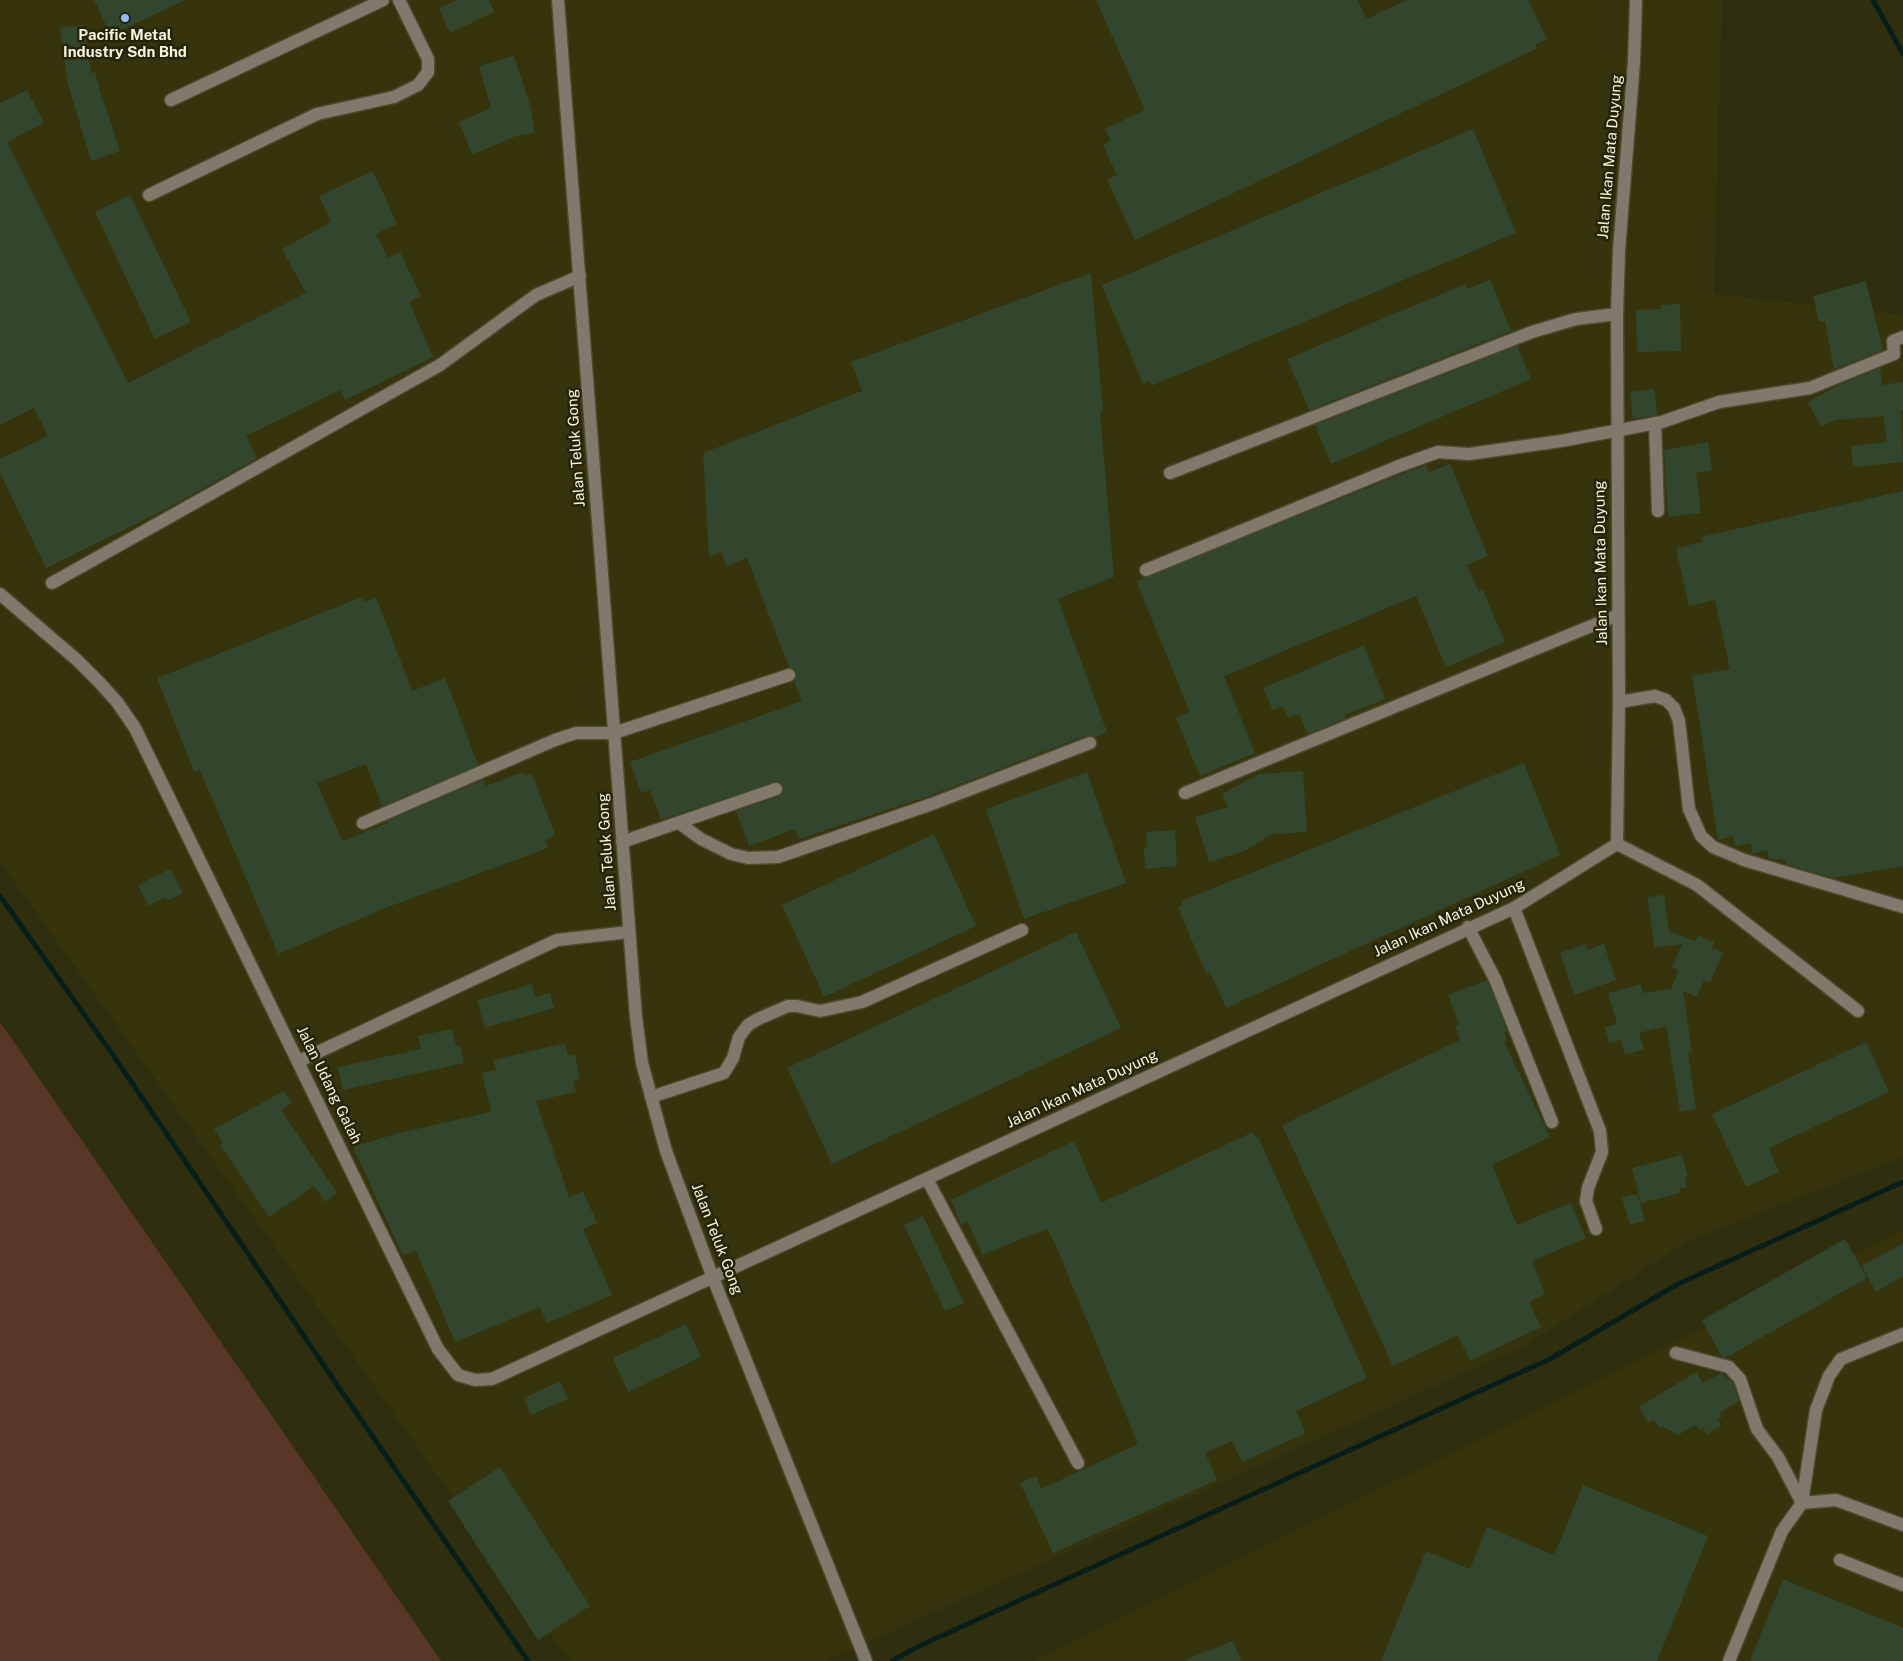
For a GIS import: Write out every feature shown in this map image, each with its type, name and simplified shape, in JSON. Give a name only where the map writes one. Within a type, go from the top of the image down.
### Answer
[{"type":"street","points":[[171,100],[383,0]]},
{"type":"street","points":[[149,195],[317,114],[394,97],[418,85],[428,72],[428,59],[399,0]]},
{"type":"street","name":"Jalan Teluk Gong","points":[[558,0],[629,932],[642,1063],[666,1151],[713,1278],[866,1661]]},
{"type":"street","name":"Jalan Ikan Mata Duyung","points":[[713,1278],[1468,927],[1514,908],[1616,844],[1619,702],[1617,314],[1619,250],[1634,62],[1636,0]]},
{"type":"street","points":[[52,583],[440,365],[536,295],[580,276]]},
{"type":"street","points":[[1170,473],[1532,332],[1576,319],[1617,314]]},
{"type":"street","points":[[1146,570],[1399,466],[1438,452],[1469,454],[1561,441],[1689,415],[1719,402],[1810,388],[1894,354],[1893,341],[1903,337]]},
{"type":"street","points":[[1655,423],[1658,511]]},
{"type":"street","name":"Jalan Udang Galah","points":[[0,594],[100,683],[117,702],[135,728],[299,1061],[438,1350],[458,1375],[484,1381],[506,1374],[713,1278]]},
{"type":"street","points":[[1185,793],[1618,615]]},
{"type":"street","points":[[363,823],[555,740],[576,733],[614,732],[789,675]]},
{"type":"street","points":[[1619,702],[1655,696],[1666,700],[1674,708],[1679,721],[1689,809],[1701,836],[1713,847],[1744,860],[1903,907]]},
{"type":"street","points":[[679,823],[701,839],[731,854],[748,858],[778,857],[932,804],[1090,743]]},
{"type":"street","points":[[622,842],[776,789]]},
{"type":"street","points":[[1616,844],[1697,885],[1858,1011]]},
{"type":"street","points":[[1514,908],[1600,1131],[1602,1152],[1588,1188],[1586,1201],[1596,1229]]},
{"type":"street","points":[[1468,927],[1495,979],[1552,1122]]},
{"type":"street","points":[[651,1097],[724,1073],[733,1058],[739,1036],[748,1025],[758,1019],[788,1006],[820,1011],[862,1002],[1022,930]]},
{"type":"street","points":[[299,1061],[557,940],[629,932]]},
{"type":"street","points":[[927,1179],[1078,1463]]},
{"type":"street","points":[[1729,1661],[1782,1531],[1802,1502],[1816,1410],[1829,1376],[1841,1360],[1903,1334]]},
{"type":"street","points":[[1676,1353],[1729,1366],[1740,1379],[1757,1429],[1778,1457],[1802,1502]]},
{"type":"street","points":[[1802,1502],[1836,1500],[1903,1525]]},
{"type":"street","points":[[1840,1560],[1903,1584]]},
{"type":"shaded area","points":[[0,0],[1722,0],[1714,294],[1903,315],[1903,1157],[1686,1242],[1526,1345],[826,1661],[570,1661],[0,861]]},
{"type":"shaded area","points":[[0,1022],[441,1661],[0,1661]]},
{"type":"shaded area","points":[[1903,1230],[1903,1661],[1032,1661]]},
{"type":"building","name":"Pacific Metal Industry Sdn Bhd","points":[[94,0],[185,0],[111,35]]},
{"type":"building","points":[[457,0],[489,0],[494,12],[450,33],[439,8]]},
{"type":"building","points":[[1096,0],[1358,0],[1366,19],[1407,0],[1528,0],[1547,39],[1535,45],[1536,49],[1135,240],[1107,180],[1117,175],[1103,145],[1111,141],[1105,129],[1145,110]]},
{"type":"building","points":[[84,25],[91,73],[95,72],[120,151],[91,161],[68,84],[60,28]]},
{"type":"building","points":[[514,56],[531,108],[535,133],[516,136],[472,155],[459,122],[491,108],[479,66]]},
{"type":"building","points":[[27,90],[44,123],[7,142],[128,383],[306,293],[282,249],[331,222],[319,196],[373,171],[397,224],[376,234],[388,258],[400,252],[421,296],[409,302],[433,357],[345,400],[340,390],[246,436],[257,458],[168,508],[46,568],[0,473],[0,459],[48,436],[34,408],[0,425],[0,103]]},
{"type":"building","points":[[1473,129],[1516,233],[1151,386],[1149,381],[1143,384],[1102,285]]},
{"type":"building","points":[[130,195],[191,322],[155,339],[95,212]]},
{"type":"building","points":[[1091,273],[1103,411],[1100,413],[1114,577],[1058,599],[1107,732],[1095,737],[1087,735],[929,796],[799,839],[795,829],[749,846],[736,811],[782,795],[783,786],[777,781],[661,820],[650,790],[641,793],[630,762],[802,701],[794,681],[796,672],[789,667],[747,558],[726,566],[721,552],[709,557],[703,453],[862,391],[851,362]]},
{"type":"building","points":[[1490,280],[1511,331],[1309,410],[1287,359],[1465,284],[1467,289]]},
{"type":"building","points":[[1866,281],[1883,350],[1834,369],[1825,321],[1819,322],[1813,296]]},
{"type":"building","points":[[1680,304],[1681,351],[1637,352],[1636,310],[1661,309],[1661,305]]},
{"type":"building","points":[[1517,346],[1531,379],[1331,464],[1315,425]]},
{"type":"building","points":[[1880,368],[1882,385],[1903,382],[1903,410],[1901,410],[1903,462],[1853,467],[1851,446],[1887,442],[1883,416],[1836,420],[1821,427],[1808,402],[1837,386]]},
{"type":"building","points":[[1654,389],[1658,415],[1633,419],[1630,392]]},
{"type":"building","points":[[1708,442],[1712,470],[1696,473],[1701,513],[1668,517],[1664,450]]},
{"type":"building","points":[[1450,464],[1488,556],[1467,565],[1479,592],[1483,590],[1505,642],[1446,667],[1416,596],[1224,676],[1255,753],[1200,776],[1176,718],[1190,712],[1136,581],[1426,465],[1429,472]]},
{"type":"building","points":[[1903,491],[1903,866],[1833,878],[1786,864],[1785,859],[1769,859],[1767,850],[1752,854],[1751,843],[1735,847],[1733,836],[1718,840],[1692,676],[1730,669],[1715,600],[1689,606],[1676,548],[1702,542],[1701,537]]},
{"type":"building","points":[[362,597],[364,602],[376,597],[412,691],[445,678],[478,765],[382,806],[366,764],[317,783],[342,841],[388,823],[387,821],[483,780],[486,786],[523,772],[525,776],[532,774],[555,835],[545,841],[548,848],[380,910],[278,954],[200,770],[194,772],[157,678]]},
{"type":"building","points":[[1364,645],[1385,699],[1345,715],[1346,718],[1308,734],[1299,714],[1288,718],[1283,706],[1273,710],[1263,688]]},
{"type":"building","points":[[1524,763],[1560,855],[1226,1008],[1210,972],[1206,974],[1178,907],[1182,905],[1181,901]]},
{"type":"building","points":[[1303,771],[1307,832],[1272,834],[1245,851],[1209,862],[1195,817],[1228,807],[1222,794],[1259,774]]},
{"type":"building","points":[[1087,772],[1126,883],[1024,919],[986,809]]},
{"type":"building","points":[[1175,830],[1177,866],[1145,869],[1144,847],[1147,847],[1146,832]]},
{"type":"building","points":[[934,834],[976,926],[824,997],[782,905]]},
{"type":"building","points":[[170,869],[183,893],[167,901],[165,897],[148,906],[138,885]]},
{"type":"building","points":[[1664,895],[1669,931],[1695,941],[1698,935],[1714,942],[1712,948],[1723,953],[1710,983],[1704,980],[1697,997],[1683,991],[1692,1052],[1688,1053],[1696,1109],[1680,1112],[1666,1026],[1639,1033],[1644,1049],[1625,1055],[1621,1040],[1609,1043],[1605,1027],[1617,1024],[1608,993],[1641,984],[1643,993],[1671,989],[1679,970],[1672,967],[1682,944],[1655,948],[1647,897]]},
{"type":"building","points":[[1076,932],[1121,1028],[832,1164],[787,1068]]},
{"type":"building","points":[[1585,944],[1587,950],[1604,944],[1616,980],[1574,995],[1560,953]]},
{"type":"building","points":[[1487,980],[1507,1031],[1504,1032],[1507,1041],[1504,1042],[1550,1137],[1492,1165],[1517,1225],[1571,1203],[1586,1238],[1532,1261],[1545,1294],[1529,1302],[1541,1327],[1470,1361],[1458,1335],[1393,1366],[1282,1125],[1460,1040],[1455,1026],[1459,1025],[1448,995]]},
{"type":"building","points":[[532,984],[535,997],[550,993],[554,1008],[485,1028],[477,1000]]},
{"type":"building","points":[[452,1029],[456,1046],[460,1045],[464,1063],[343,1090],[338,1067],[421,1049],[418,1036]]},
{"type":"building","points":[[1866,1042],[1889,1092],[1769,1148],[1779,1172],[1746,1187],[1712,1114]]},
{"type":"building","points":[[565,1043],[568,1056],[575,1054],[580,1079],[573,1081],[576,1092],[536,1101],[569,1197],[583,1191],[597,1223],[583,1229],[612,1295],[547,1323],[540,1307],[455,1342],[416,1250],[403,1256],[353,1147],[395,1134],[491,1112],[482,1073],[496,1070],[493,1060]]},
{"type":"building","points":[[284,1091],[292,1103],[281,1110],[337,1193],[325,1202],[314,1186],[269,1217],[220,1145],[223,1143],[214,1129]]},
{"type":"building","points":[[1253,1132],[1256,1138],[1258,1137],[1367,1378],[1296,1411],[1306,1433],[1242,1462],[1232,1441],[1205,1453],[1217,1480],[1053,1553],[1020,1483],[1036,1476],[1041,1489],[1138,1444],[1056,1246],[1047,1229],[982,1255],[968,1222],[961,1225],[951,1200],[1074,1141],[1101,1203]]},
{"type":"building","points":[[1682,1155],[1688,1177],[1685,1177],[1687,1187],[1679,1189],[1680,1193],[1641,1203],[1632,1168]]},
{"type":"building","points":[[1637,1194],[1645,1221],[1630,1225],[1622,1198]]},
{"type":"building","points":[[923,1216],[964,1303],[945,1311],[904,1225]]},
{"type":"building","points":[[1845,1239],[1867,1278],[1725,1358],[1722,1357],[1702,1320]]},
{"type":"building","points":[[1903,1243],[1903,1276],[1876,1292],[1862,1266]]},
{"type":"building","points":[[686,1324],[701,1357],[628,1392],[613,1358]]},
{"type":"building","points":[[1696,1372],[1703,1383],[1721,1373],[1733,1383],[1739,1401],[1719,1413],[1722,1417],[1718,1419],[1721,1426],[1707,1434],[1703,1428],[1699,1430],[1696,1425],[1678,1435],[1662,1426],[1659,1428],[1654,1419],[1648,1423],[1639,1407]]},
{"type":"building","points":[[560,1381],[568,1399],[531,1415],[524,1398]]},
{"type":"building","points":[[500,1467],[590,1606],[538,1640],[448,1501]]},
{"type":"building","points":[[1583,1485],[1708,1536],[1657,1661],[1381,1661],[1426,1551],[1470,1569],[1487,1527],[1554,1555]]},
{"type":"building","points":[[1783,1579],[1903,1628],[1903,1661],[1750,1661]]},
{"type":"building","points":[[1233,1641],[1241,1661],[1185,1661],[1185,1660]]},
{"type":"waterway","points":[[1873,0],[1903,54]]},
{"type":"waterway","points":[[0,896],[113,1055],[344,1395],[528,1661]]},
{"type":"waterway","points":[[892,1661],[917,1647],[1550,1359],[1678,1284],[1903,1182]]},
{"type":"place","name":"Pacific Metal Industry Sdn Bhd","points":[[125,18]]}]
